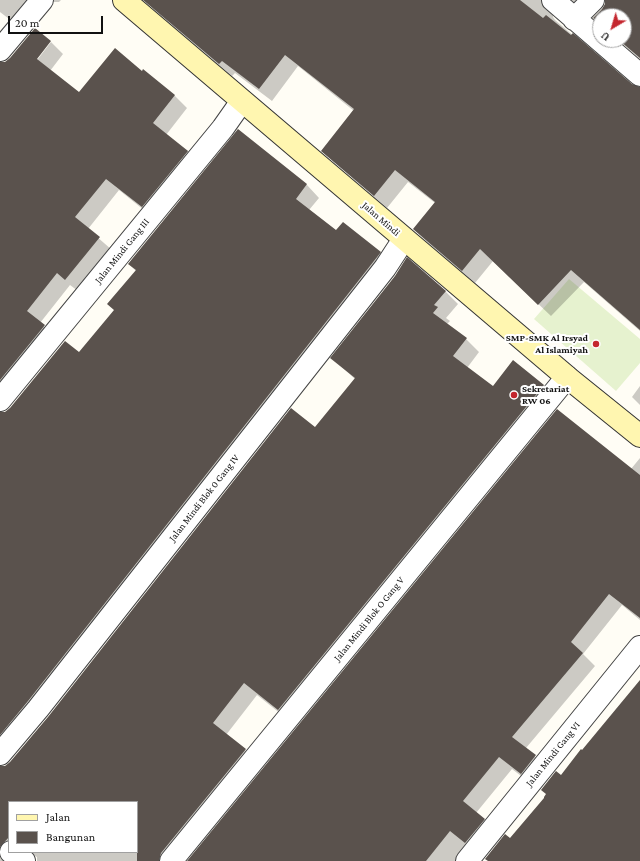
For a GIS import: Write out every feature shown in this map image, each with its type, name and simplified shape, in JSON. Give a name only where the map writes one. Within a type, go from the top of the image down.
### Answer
[{"type":"street","points":[[0,50],[42,0]]},
{"type":"street","name":"Jalan Mindi","points":[[124,0],[567,377],[640,436]]},
{"type":"street","points":[[553,0],[640,75]]},
{"type":"street","points":[[574,19],[593,0]]},
{"type":"street","name":"Jalan Mindi Gang III","points":[[0,400],[218,134],[242,101]]},
{"type":"street","name":"Jalan Mindi Blok 0 Gang IV","points":[[0,754],[38,709],[385,268],[404,239]]},
{"type":"street","name":"Jalan Mindi Blok O Gang V","points":[[171,861],[567,377]]},
{"type":"street","name":"Jalan Mindi Gang VI","points":[[466,861],[640,647]]},
{"type":"street","points":[[13,853],[24,861]]},
{"type":"green space","points":[[569,279],[640,339],[640,363],[616,391],[534,319]]},
{"type":"building","points":[[143,0],[520,0],[543,18],[546,15],[571,35],[573,33],[632,84],[640,87],[640,330],[571,270],[538,305],[480,249],[462,271],[413,229],[435,202],[395,170],[374,196],[321,151],[354,109],[285,55],[259,89],[222,61],[219,64]]},
{"type":"building","points":[[605,0],[640,0],[640,58],[628,48],[632,48],[632,8],[603,8]]},
{"type":"building","points":[[35,28],[51,41],[37,59],[79,92],[115,48],[142,71],[143,69],[175,95],[153,123],[188,151],[142,207],[106,179],[75,217],[100,237],[65,280],[57,273],[27,311],[45,325],[0,380],[0,62],[5,62],[10,58]]},
{"type":"building","points":[[238,129],[307,184],[296,199],[336,230],[343,222],[381,252],[0,735],[0,412],[5,412],[10,408],[65,341],[79,352],[114,310],[107,304],[136,270],[128,264]]},
{"type":"building","points":[[407,257],[446,291],[434,305],[438,307],[433,313],[467,338],[453,356],[493,386],[513,360],[544,385],[278,710],[244,683],[213,723],[246,749],[161,853],[159,861],[137,861],[138,801],[8,801],[8,838],[0,847],[0,766],[5,766],[10,762],[48,717],[291,408],[315,427],[355,378],[330,358],[395,276]]},
{"type":"building","points":[[557,409],[640,475],[640,618],[609,594],[571,642],[583,653],[512,737],[536,755],[521,774],[499,757],[463,801],[485,819],[465,843],[450,831],[426,861],[187,861]]},
{"type":"building","points":[[640,680],[640,861],[488,861],[485,859],[505,834],[510,838],[544,798],[546,794],[541,790],[556,771],[561,775],[581,749],[582,750]]},
{"type":"place","name":"SMP-SMK Al Irsyad Al Islamiyah","points":[[596,344]]},
{"type":"place","name":"Sekretariat RW 06","points":[[514,395]]}]
